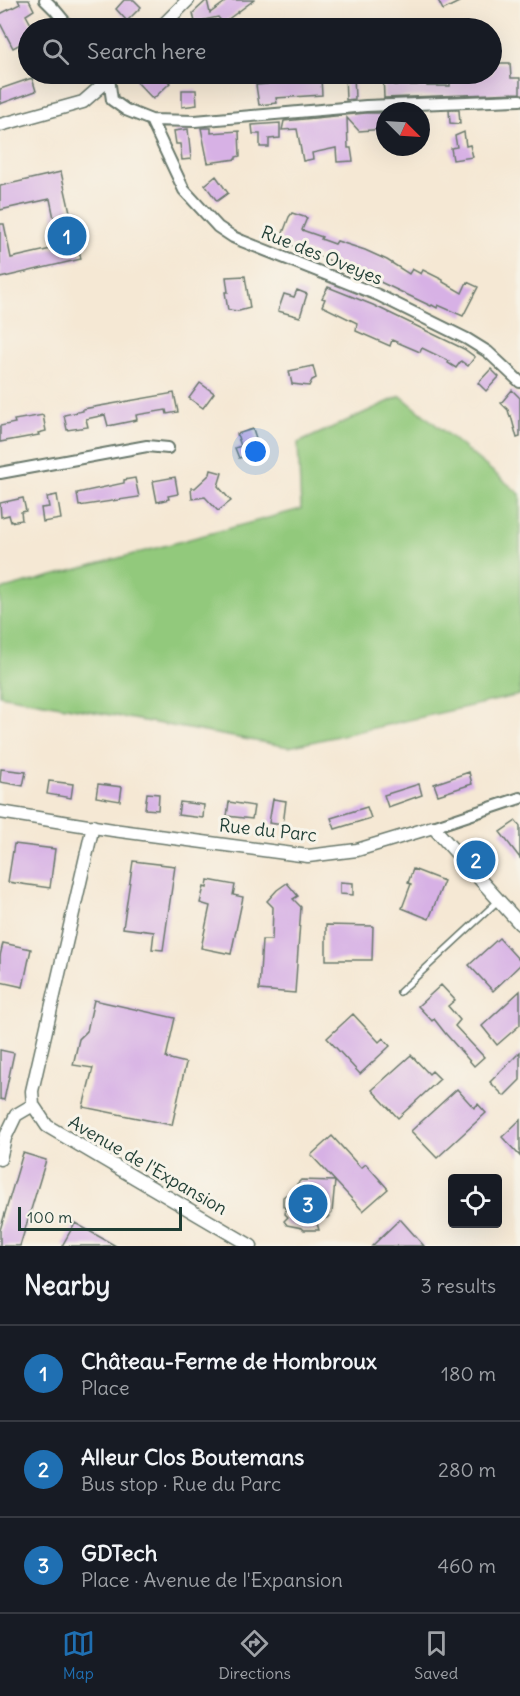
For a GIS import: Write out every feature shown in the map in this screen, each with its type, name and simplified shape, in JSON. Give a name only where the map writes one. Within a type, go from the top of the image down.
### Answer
[{"type":"street","points":[[45,0],[61,18]]},
{"type":"street","points":[[170,18],[188,0]]},
{"type":"street","points":[[0,125],[83,102],[100,84]]},
{"type":"street","points":[[110,84],[112,100],[126,110],[152,120],[195,121],[366,106],[520,100]]},
{"type":"street","name":"Rue des Oveyes","points":[[152,120],[184,190],[211,220],[226,232],[242,241],[378,295],[467,339],[499,361],[520,382]]},
{"type":"street","points":[[0,473],[147,446],[168,448]]},
{"type":"street","points":[[520,798],[433,827],[520,924]]},
{"type":"street","name":"Rue du Parc","points":[[0,812],[308,856],[357,850],[433,827]]},
{"type":"street","points":[[0,1159],[5,1138],[16,1115],[33,1105],[32,1091],[93,826]]},
{"type":"street","name":"Avenue de l'Expansion","points":[[33,1105],[47,1126],[250,1246]]},
{"type":"lane","points":[[400,992],[498,901]]},
{"type":"green space","points":[[401,396],[520,494],[520,695],[289,747],[0,695],[0,590],[301,509],[298,443]]},
{"type":"building","points":[[18,0],[29,0],[34,10],[26,15],[28,18],[18,18],[18,45],[13,48],[0,23],[0,14],[20,4]]},
{"type":"building","points":[[124,0],[134,0],[141,7],[130,18],[124,18],[116,9]]},
{"type":"building","points":[[207,0],[210,13],[228,0],[254,0],[230,18],[194,18],[193,13]]},
{"type":"building","points":[[438,0],[463,0],[443,10]]},
{"type":"building","points":[[502,63],[510,63],[511,78],[520,78],[520,93],[384,98],[383,84],[450,86],[450,84],[502,84]]},
{"type":"building","points":[[18,83],[34,84],[36,91],[0,104],[0,89]]},
{"type":"building","points":[[139,84],[169,84],[153,99]]},
{"type":"building","points":[[321,84],[322,95],[276,98],[277,103],[259,105],[256,85]]},
{"type":"building","points":[[345,84],[354,84],[355,99],[346,100]]},
{"type":"building","points":[[182,90],[196,90],[197,105],[182,107]]},
{"type":"building","points":[[449,110],[459,110],[460,124],[450,123]]},
{"type":"building","points":[[376,113],[376,130],[359,131],[347,118],[348,148],[351,148],[353,161],[337,162],[336,148],[312,153],[313,159],[303,161],[297,129],[282,130],[284,121]]},
{"type":"building","points":[[280,123],[280,138],[269,139],[269,147],[260,147],[260,134],[253,134],[252,125]]},
{"type":"building","points":[[201,128],[211,128],[211,133],[239,131],[240,156],[236,159],[208,163]]},
{"type":"building","points":[[188,129],[191,159],[182,160],[180,144],[176,144],[174,131]]},
{"type":"building","points":[[464,132],[466,146],[470,145],[473,157],[453,160],[451,148],[457,147],[455,136]]},
{"type":"building","points":[[61,172],[70,212],[78,215],[79,222],[74,228],[81,259],[0,278],[0,224],[4,224],[11,258],[60,247],[50,199],[0,210],[0,186]]},
{"type":"building","points":[[216,176],[228,193],[217,201],[205,185]]},
{"type":"building","points":[[292,213],[307,218],[302,230],[322,237],[321,239],[335,244],[337,241],[365,250],[409,274],[412,269],[421,274],[423,270],[462,293],[467,282],[478,287],[463,316],[438,305],[437,308],[431,306],[359,272],[280,241]]},
{"type":"building","points":[[245,276],[250,308],[239,311],[228,310],[225,292],[228,292],[226,277]]},
{"type":"building","points":[[328,287],[373,305],[464,349],[475,357],[468,366],[461,361],[456,368],[448,363],[449,361],[422,348],[420,352],[392,340],[390,346],[356,331],[357,323],[322,306],[325,299],[322,298]]},
{"type":"building","points":[[297,290],[307,294],[300,317],[278,311],[284,294],[294,297]]},
{"type":"building","points":[[313,366],[316,378],[309,386],[292,384],[289,371]]},
{"type":"building","points":[[491,369],[499,377],[486,391],[478,383]]},
{"type":"building","points":[[200,383],[214,393],[203,408],[189,398]]},
{"type":"building","points":[[512,390],[520,398],[520,437],[517,438],[511,416],[501,403]]},
{"type":"building","points":[[174,393],[178,412],[167,414],[166,410],[136,415],[137,420],[108,426],[105,415],[86,419],[88,427],[67,430],[64,415],[83,411],[83,409]]},
{"type":"building","points":[[43,415],[46,431],[38,433],[39,435],[0,442],[0,426],[15,423],[14,420]]},
{"type":"building","points":[[253,429],[259,447],[256,448],[258,452],[239,458],[235,448],[241,446],[237,434]]},
{"type":"building","points":[[211,470],[222,473],[218,486],[231,501],[218,511],[205,497],[192,499],[191,488],[195,488],[210,474]]},
{"type":"building","points":[[175,477],[178,494],[157,502],[153,481]]},
{"type":"building","points":[[135,478],[139,497],[79,506],[77,493],[124,483],[124,480]]},
{"type":"building","points":[[57,495],[61,519],[43,522],[41,508],[49,507],[47,497]]},
{"type":"building","points":[[23,498],[26,511],[21,512],[22,520],[11,522],[9,515],[1,517],[0,503]]},
{"type":"building","points":[[1,769],[26,772],[23,786],[0,782]]},
{"type":"building","points":[[469,772],[472,784],[438,795],[434,784]]},
{"type":"building","points":[[49,781],[73,784],[71,798],[47,794]]},
{"type":"building","points":[[98,784],[122,787],[120,801],[96,797]]},
{"type":"building","points":[[419,784],[422,795],[388,807],[384,795]]},
{"type":"building","points":[[147,793],[159,794],[158,810],[145,809]]},
{"type":"building","points":[[273,799],[286,801],[283,825],[269,823]]},
{"type":"building","points":[[180,802],[204,805],[203,818],[178,815]]},
{"type":"building","points":[[229,802],[254,806],[252,819],[227,816]]},
{"type":"building","points":[[367,807],[371,818],[335,829],[331,818]]},
{"type":"building","points":[[516,821],[520,826],[520,858],[500,832]]},
{"type":"building","points":[[14,844],[55,849],[50,888],[8,882]]},
{"type":"building","points":[[133,861],[175,866],[163,950],[152,949],[154,932],[123,928]]},
{"type":"building","points":[[413,869],[444,881],[429,919],[402,908],[411,884],[408,883]]},
{"type":"building","points":[[208,880],[235,885],[233,895],[243,897],[231,954],[201,948],[210,906],[200,903]]},
{"type":"building","points":[[340,882],[353,883],[353,895],[340,894]]},
{"type":"building","points":[[287,883],[298,896],[293,899],[301,907],[295,993],[259,990],[262,940],[272,940],[273,907],[267,901]]},
{"type":"building","points":[[326,925],[373,926],[372,960],[326,960]]},
{"type":"building","points":[[499,938],[520,961],[520,965],[493,991],[469,965]]},
{"type":"building","points":[[3,943],[31,949],[23,987],[0,982],[0,956]]},
{"type":"building","points":[[441,985],[455,1000],[448,1006],[460,1020],[455,1026],[484,1057],[474,1066],[434,1019],[432,1021],[418,1006]]},
{"type":"building","points":[[520,991],[520,1025],[497,1045],[482,1026]]},
{"type":"building","points":[[94,1000],[175,1018],[166,1058],[186,1063],[172,1125],[83,1107],[93,1068],[73,1065],[79,1039],[87,1031]]},
{"type":"building","points":[[353,1014],[379,1042],[383,1038],[390,1046],[360,1074],[327,1038]]},
{"type":"building","points":[[0,1050],[14,1053],[4,1100],[0,1099]]},
{"type":"building","points":[[520,1052],[520,1080],[504,1096],[490,1082]]},
{"type":"building","points":[[411,1055],[429,1074],[432,1071],[440,1079],[398,1118],[372,1090]]},
{"type":"building","points":[[457,1089],[474,1108],[478,1104],[486,1113],[437,1158],[411,1131]]},
{"type":"building","points":[[520,1120],[520,1156],[502,1137]]},
{"type":"building","points":[[332,1136],[361,1168],[366,1164],[388,1189],[363,1211],[311,1155]]},
{"type":"building","points":[[23,1153],[46,1160],[20,1246],[0,1246],[0,1230]]},
{"type":"building","points":[[301,1180],[335,1181],[332,1213],[327,1218],[315,1217],[319,1230],[304,1230],[287,1225],[284,1221],[288,1217],[283,1206],[283,1197],[287,1194],[298,1196],[297,1184]]},
{"type":"building","points":[[400,1219],[424,1246],[372,1246]]},
{"type":"building","points":[[75,1223],[116,1246],[62,1246]]},
{"type":"place","name":"Château-Ferme de Hombroux","points":[[67,236]]},
{"type":"place","name":"Alleur Clos Boutemans","points":[[476,860]]},
{"type":"place","name":"GDTech","points":[[308,1204]]}]
